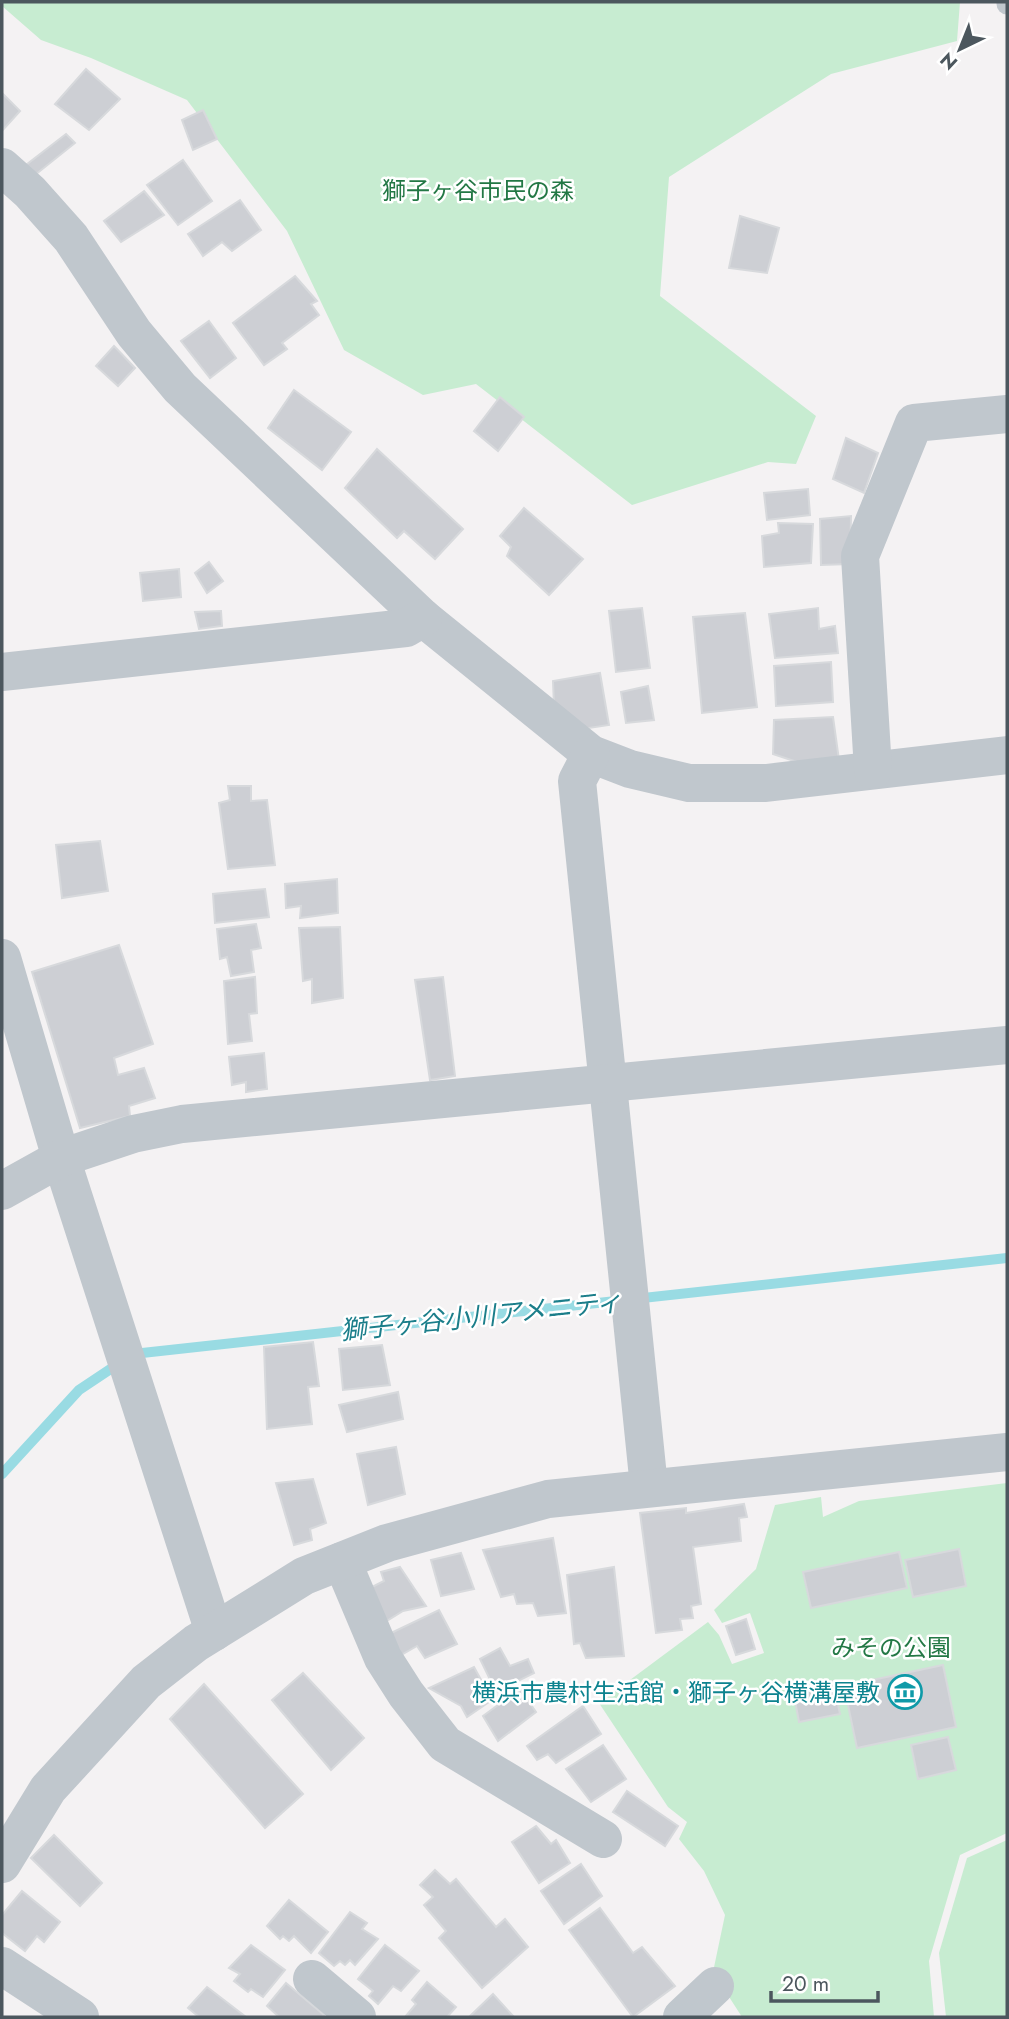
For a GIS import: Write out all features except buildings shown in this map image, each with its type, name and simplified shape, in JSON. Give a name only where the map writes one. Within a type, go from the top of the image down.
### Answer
[{"type":"street","points":[[2,167],[30,192],[71,238],[134,333],[180,388],[423,618],[591,754],[630,769],[689,783],[766,783],[1007,755]]},
{"type":"street","points":[[873,770],[860,556],[914,424],[1007,414]]},
{"type":"street","points":[[2,672],[406,628],[423,618]]},
{"type":"street","points":[[591,754],[578,781],[649,1487]]},
{"type":"street","points":[[2,958],[61,1158],[214,1632]]},
{"type":"street","points":[[2,1191],[61,1158],[133,1134],[182,1124],[1007,1045]]},
{"type":"street","points":[[2,1864],[48,1789],[146,1682],[214,1632],[304,1576],[387,1543],[548,1499],[1007,1452]]},
{"type":"street","points":[[342,1561],[383,1658],[445,1744],[604,1839]]},
{"type":"street","points":[[2,1966],[80,2017]]},
{"type":"street","points":[[312,1979],[357,2017]]},
{"type":"street","points":[[681,2017],[715,1986]]},
{"type":"green space","name":"獅子ヶ谷市民の森","points":[[2,2],[960,2],[957,41],[831,74],[669,177],[660,296],[816,416],[796,464],[768,462],[632,505],[476,384],[423,395],[344,350],[287,231],[187,100],[91,58],[41,40],[2,6]]},
{"type":"green space","name":"みその公園","points":[[1007,1483],[1007,1833],[960,1855],[929,1961],[934,2017],[742,2017],[713,1972],[725,1915],[704,1871],[679,1839],[687,1822],[668,1807],[599,1703],[708,1622],[719,1635],[732,1664],[764,1653],[750,1613],[722,1623],[714,1610],[756,1569],[775,1505],[821,1497],[823,1517],[859,1501]]},
{"type":"green space","points":[[1007,1840],[1007,2017],[946,2017],[939,1953],[967,1858]]},
{"type":"waterway","name":"獅子ヶ谷小川アメニティ","points":[[2,1474],[79,1390],[133,1354],[1007,1258]]},
{"type":"place","name":"横浜市農村生活館・獅子ヶ谷横溝屋敷","points":[[905,1692]]}]
